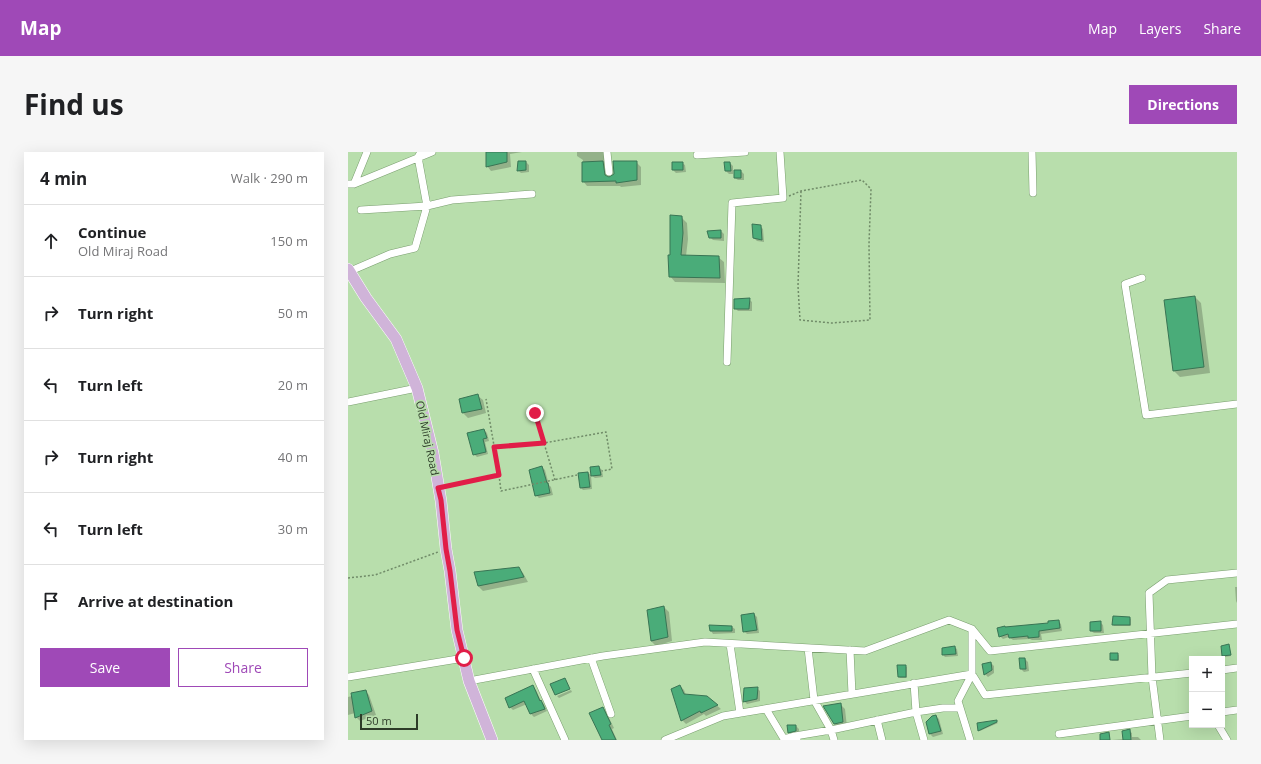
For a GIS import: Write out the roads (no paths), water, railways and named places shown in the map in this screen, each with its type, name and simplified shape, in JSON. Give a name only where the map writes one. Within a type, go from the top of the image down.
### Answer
[{"type":"main road","name":"Old Miraj Road","points":[[349,271],[366,298],[396,339],[417,388],[433,453],[441,500],[457,630],[468,681],[492,740]]},
{"type":"street","points":[[351,184],[367,152]]},
{"type":"street","points":[[351,184],[420,155],[432,152]]},
{"type":"street","points":[[607,152],[609,172]]},
{"type":"street","points":[[697,155],[746,152]]},
{"type":"street","points":[[727,362],[732,203],[783,198],[780,152]]},
{"type":"street","points":[[1032,152],[1033,193]]},
{"type":"street","points":[[349,271],[390,254],[415,248],[427,206],[420,155]]},
{"type":"street","points":[[361,210],[427,206],[452,200],[532,194]]},
{"type":"street","points":[[1142,278],[1125,284],[1146,415],[1237,404]]},
{"type":"street","points":[[348,402],[417,388]]},
{"type":"street","points":[[1160,740],[1152,677],[1149,593],[1167,580],[1237,574]]},
{"type":"street","points":[[468,681],[591,658],[705,642],[865,651],[948,620],[972,629],[990,651],[1237,624]]},
{"type":"street","points":[[970,740],[958,701],[972,674],[972,629]]},
{"type":"street","points":[[730,644],[740,713]]},
{"type":"street","points":[[808,648],[814,700],[831,730],[834,740]]},
{"type":"street","points":[[850,650],[852,694]]},
{"type":"street","points":[[348,677],[464,658]]},
{"type":"street","points":[[591,658],[611,714]]},
{"type":"street","points":[[1225,670],[1237,668]]},
{"type":"street","points":[[533,669],[565,740]]},
{"type":"street","points":[[972,674],[985,695],[1189,673]]},
{"type":"street","points":[[665,740],[723,716],[972,674]]},
{"type":"street","points":[[914,683],[916,712],[924,740]]},
{"type":"street","points":[[766,709],[784,739],[796,738],[916,712],[943,708],[960,708]]},
{"type":"street","points":[[1225,712],[1237,710]]},
{"type":"street","points":[[1059,734],[1189,716]]},
{"type":"street","points":[[877,720],[882,740]]},
{"type":"street","points":[[1220,728],[1227,740]]}]
